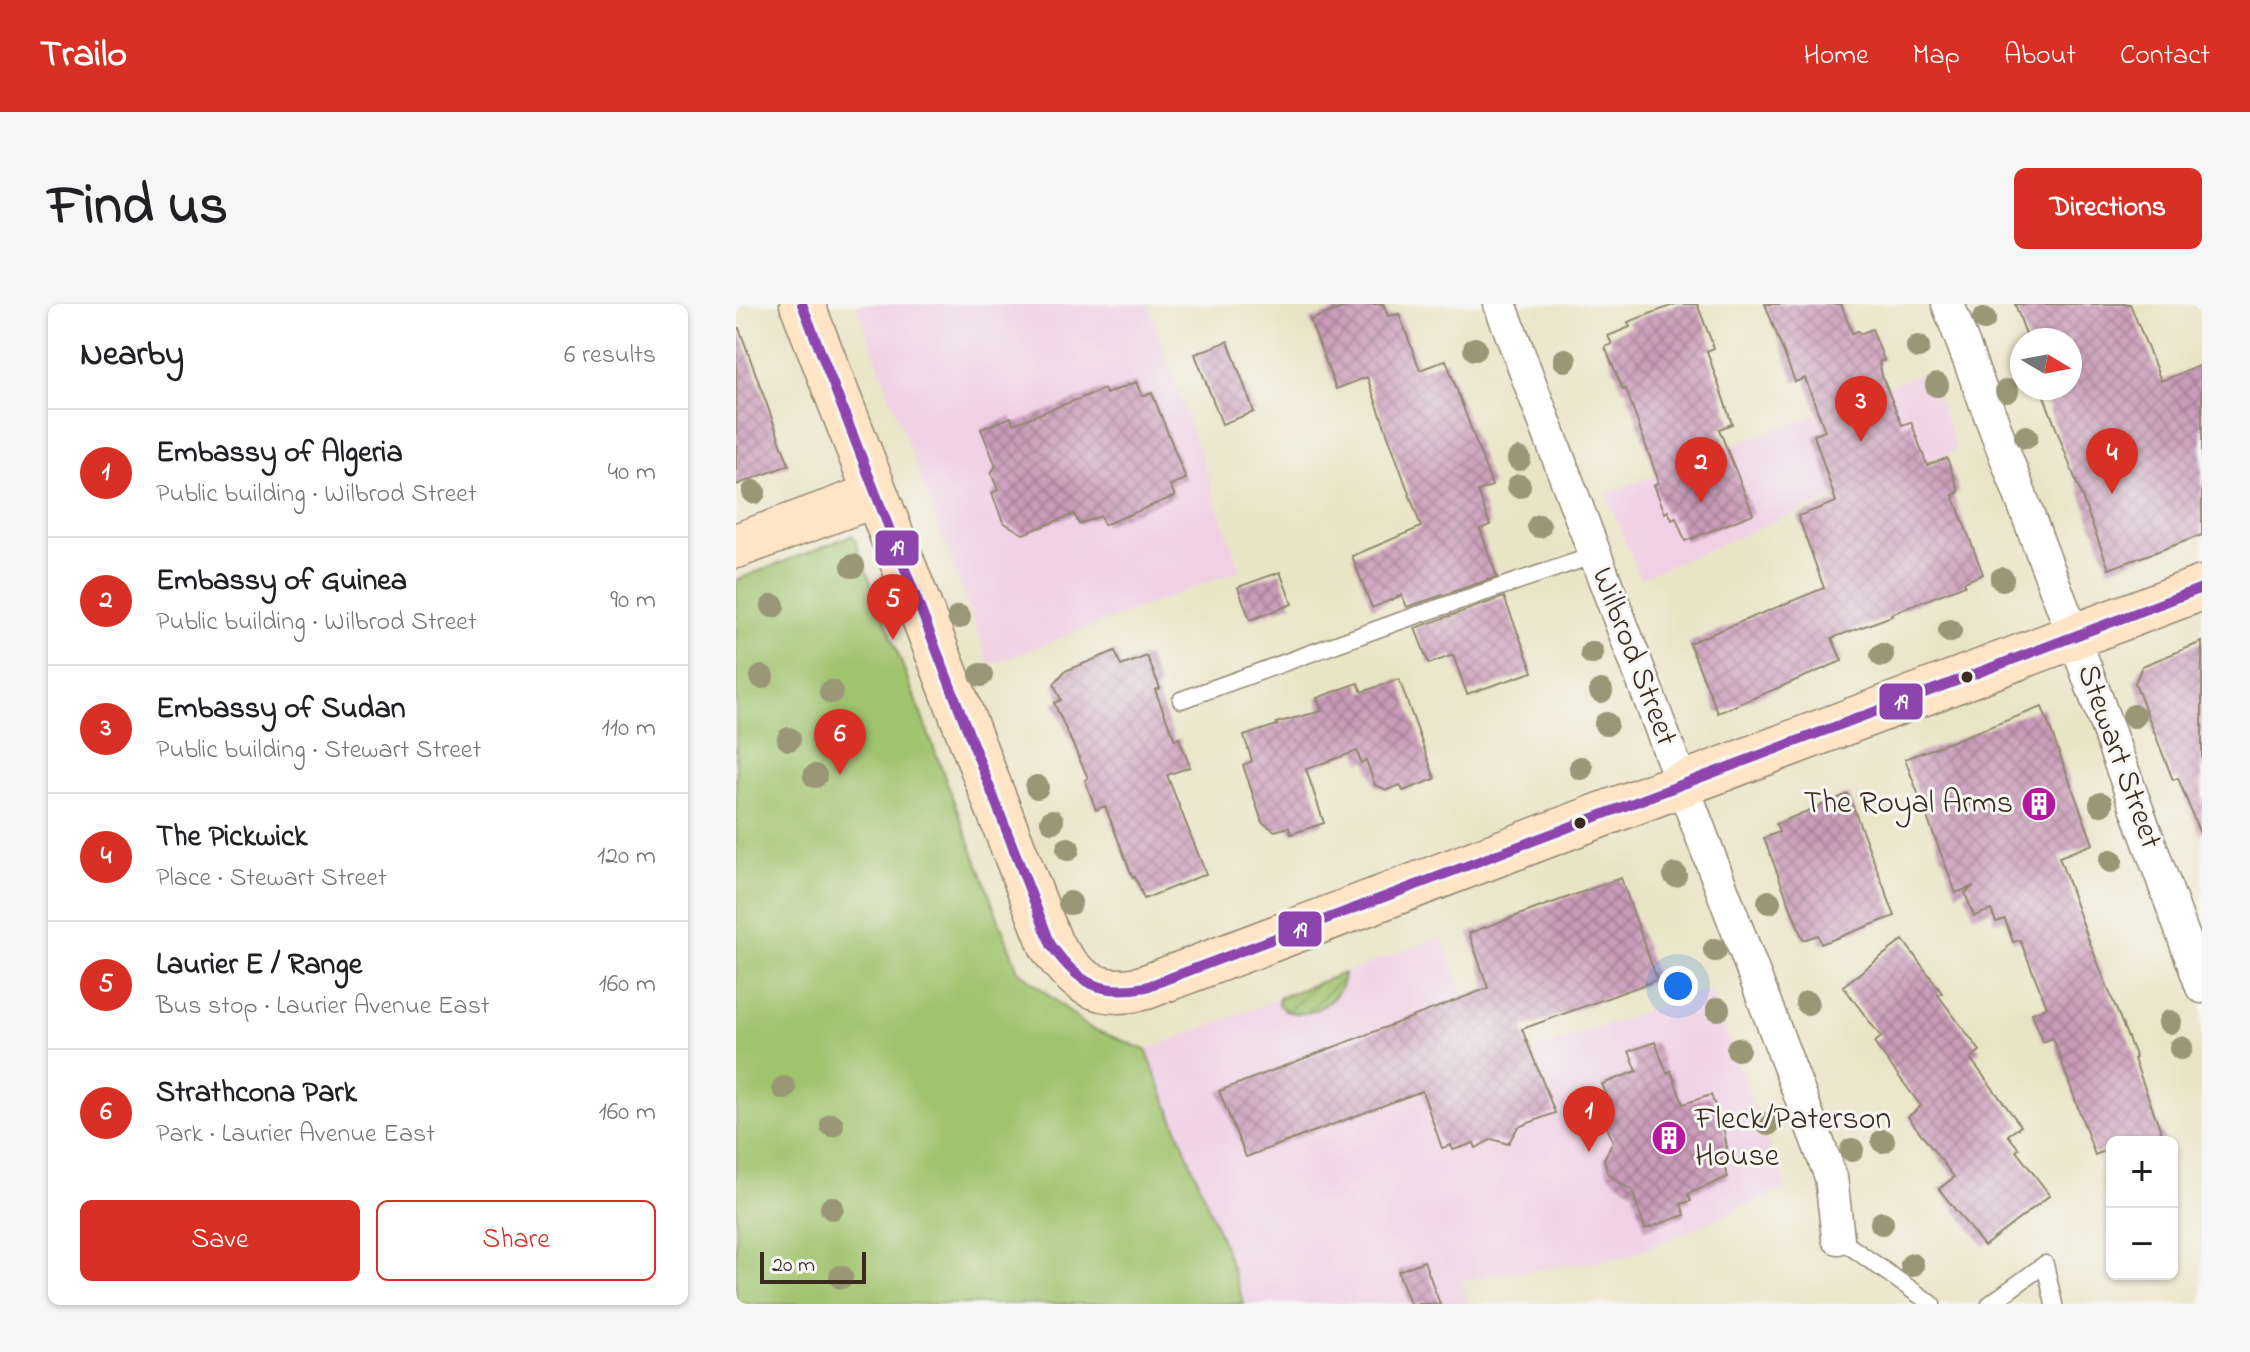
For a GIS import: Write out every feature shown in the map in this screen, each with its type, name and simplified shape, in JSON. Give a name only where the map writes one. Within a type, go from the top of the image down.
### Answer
[{"type":"street","points":[[802,304],[1051,945],[1075,976],[1108,991],[1146,987],[2202,588]]},
{"type":"street","name":"Wilbrod Street","points":[[1500,304],[1831,1177],[1838,1238]]},
{"type":"street","name":"Stewart Street","points":[[1948,304],[2202,987]]},
{"type":"street","points":[[736,546],[875,495]]},
{"type":"lane","points":[[1181,700],[1595,555]]},
{"type":"lane","points":[[1838,1238],[1932,1304]]},
{"type":"lane","points":[[1990,1304],[2045,1264],[2054,1304]]},
{"type":"shaded area","points":[[856,304],[1148,304],[1240,570],[990,665]]},
{"type":"shaded area","points":[[1928,371],[1957,450],[1640,578],[1606,494]]},
{"type":"shaded area","points":[[1441,936],[1492,1065],[1709,989],[1786,1188],[1628,1257],[1461,1280],[1468,1304],[1244,1304],[1146,1050]]},
{"type":"green space","points":[[853,535],[1018,970],[1088,1027],[1146,1050],[1244,1304],[736,1304],[736,580]]},
{"type":"green space","points":[[1344,973],[1337,993],[1319,1008],[1297,1013],[1287,1011],[1278,1004],[1279,998]]},
{"type":"building","points":[[1353,304],[1383,304],[1388,316],[1399,314],[1420,370],[1446,360],[1492,486],[1478,491],[1490,525],[1480,529],[1497,577],[1407,607],[1402,595],[1372,608],[1352,556],[1421,527],[1367,377],[1336,389],[1310,320]]},
{"type":"building","points":[[1676,304],[1697,304],[1714,348],[1707,351],[1732,424],[1719,429],[1753,514],[1685,541],[1676,518],[1672,520],[1668,511],[1665,513],[1654,485],[1659,483],[1626,389],[1623,390],[1605,347],[1612,344],[1608,336],[1630,327],[1628,322]]},
{"type":"building","points":[[1765,304],[1841,304],[1852,333],[1858,331],[1860,334],[1872,329],[1884,360],[1879,362],[1883,379],[1902,425],[1911,422],[1927,465],[1947,458],[1959,492],[1953,495],[1983,574],[1964,582],[1965,585],[1892,616],[1832,638],[1842,661],[1718,713],[1689,643],[1824,588],[1798,516],[1836,502],[1814,435],[1825,431],[1805,378],[1795,382]]},
{"type":"building","points":[[2015,304],[2130,304],[2161,381],[2202,365],[2202,535],[2109,569],[2046,400],[2082,400],[2082,328],[2024,328]]},
{"type":"building","points":[[739,328],[789,465],[736,485],[736,329]]},
{"type":"building","points":[[1228,341],[1254,412],[1222,424],[1195,354]]},
{"type":"building","points":[[1136,382],[1142,396],[1152,393],[1186,479],[1170,485],[1175,496],[1104,525],[1100,516],[1079,524],[1074,514],[1023,534],[1003,522],[992,493],[998,490],[991,473],[996,466],[981,429],[1011,417],[1013,424],[1104,389],[1106,394]]},
{"type":"building","points":[[1280,572],[1292,604],[1250,620],[1238,587]]},
{"type":"building","points":[[1504,597],[1533,672],[1467,694],[1453,655],[1429,664],[1415,628]]},
{"type":"building","points":[[2202,642],[2200,834],[2178,778],[2173,780],[2135,683],[2142,666]]},
{"type":"building","points":[[1115,651],[1121,666],[1147,656],[1160,688],[1155,690],[1175,740],[1179,738],[1190,767],[1167,775],[1206,874],[1144,899],[1105,806],[1096,810],[1085,780],[1088,778],[1054,703],[1061,700],[1054,684],[1065,671]]},
{"type":"building","points":[[1399,679],[1435,779],[1403,791],[1400,785],[1387,790],[1375,785],[1366,760],[1361,763],[1357,751],[1306,769],[1324,823],[1291,834],[1289,827],[1275,831],[1262,822],[1243,765],[1252,761],[1244,736],[1276,723],[1322,711],[1317,698],[1358,683],[1362,692]]},
{"type":"building","points":[[2042,707],[2093,844],[2059,857],[2163,1136],[2106,1136],[2106,1150],[2095,1155],[2053,1038],[2043,1042],[2032,1013],[2047,1007],[2020,940],[2013,942],[2005,919],[1996,922],[1991,910],[1974,916],[1965,893],[1974,886],[1956,893],[1905,759]]},
{"type":"building","points":[[1848,794],[1895,916],[1821,944],[1818,935],[1803,940],[1764,838],[1779,832],[1776,824]]},
{"type":"building","points":[[1621,878],[1657,980],[1522,1029],[1555,1113],[1518,1127],[1508,1144],[1492,1139],[1476,1148],[1474,1143],[1453,1150],[1451,1145],[1442,1148],[1422,1091],[1246,1157],[1219,1091],[1488,988],[1469,933]]},
{"type":"building","points":[[1903,940],[1942,993],[1938,995],[1980,1051],[1970,1058],[2021,1126],[2008,1135],[2019,1149],[2016,1151],[2050,1195],[1984,1246],[1939,1189],[1954,1177],[1908,1117],[1921,1106],[1874,1043],[1881,1037],[1843,986]]},
{"type":"building","name":"Fleck/Paterson House","points":[[1655,1042],[1667,1073],[1671,1071],[1683,1104],[1711,1095],[1724,1130],[1727,1148],[1721,1159],[1728,1177],[1688,1194],[1691,1201],[1681,1204],[1685,1215],[1645,1229],[1632,1190],[1607,1172],[1604,1159],[1613,1142],[1596,1099],[1606,1094],[1602,1084],[1637,1071],[1629,1051]]},
{"type":"building","points":[[1424,1261],[1440,1304],[1410,1304],[1398,1271]]},
{"type":"transit line","name":"19","points":[[802,304],[1051,945],[1071,969],[1102,988],[1146,987],[2202,588]]},
{"type":"place","name":"Embassy of Sudan","points":[[1861,442]]},
{"type":"place","name":"The Pickwick","points":[[2112,494]]},
{"type":"place","name":"Embassy of Guinea","points":[[1701,503]]},
{"type":"place","name":"Laurier E / Range","points":[[893,640]]},
{"type":"place","name":"Strathcona Park","points":[[840,775]]},
{"type":"place","name":"The Royal Arms","points":[[2039,804]]},
{"type":"place","name":"Fleck/Paterson House","points":[[1669,1138]]},
{"type":"place","name":"Embassy of Algeria","points":[[1589,1152]]}]
